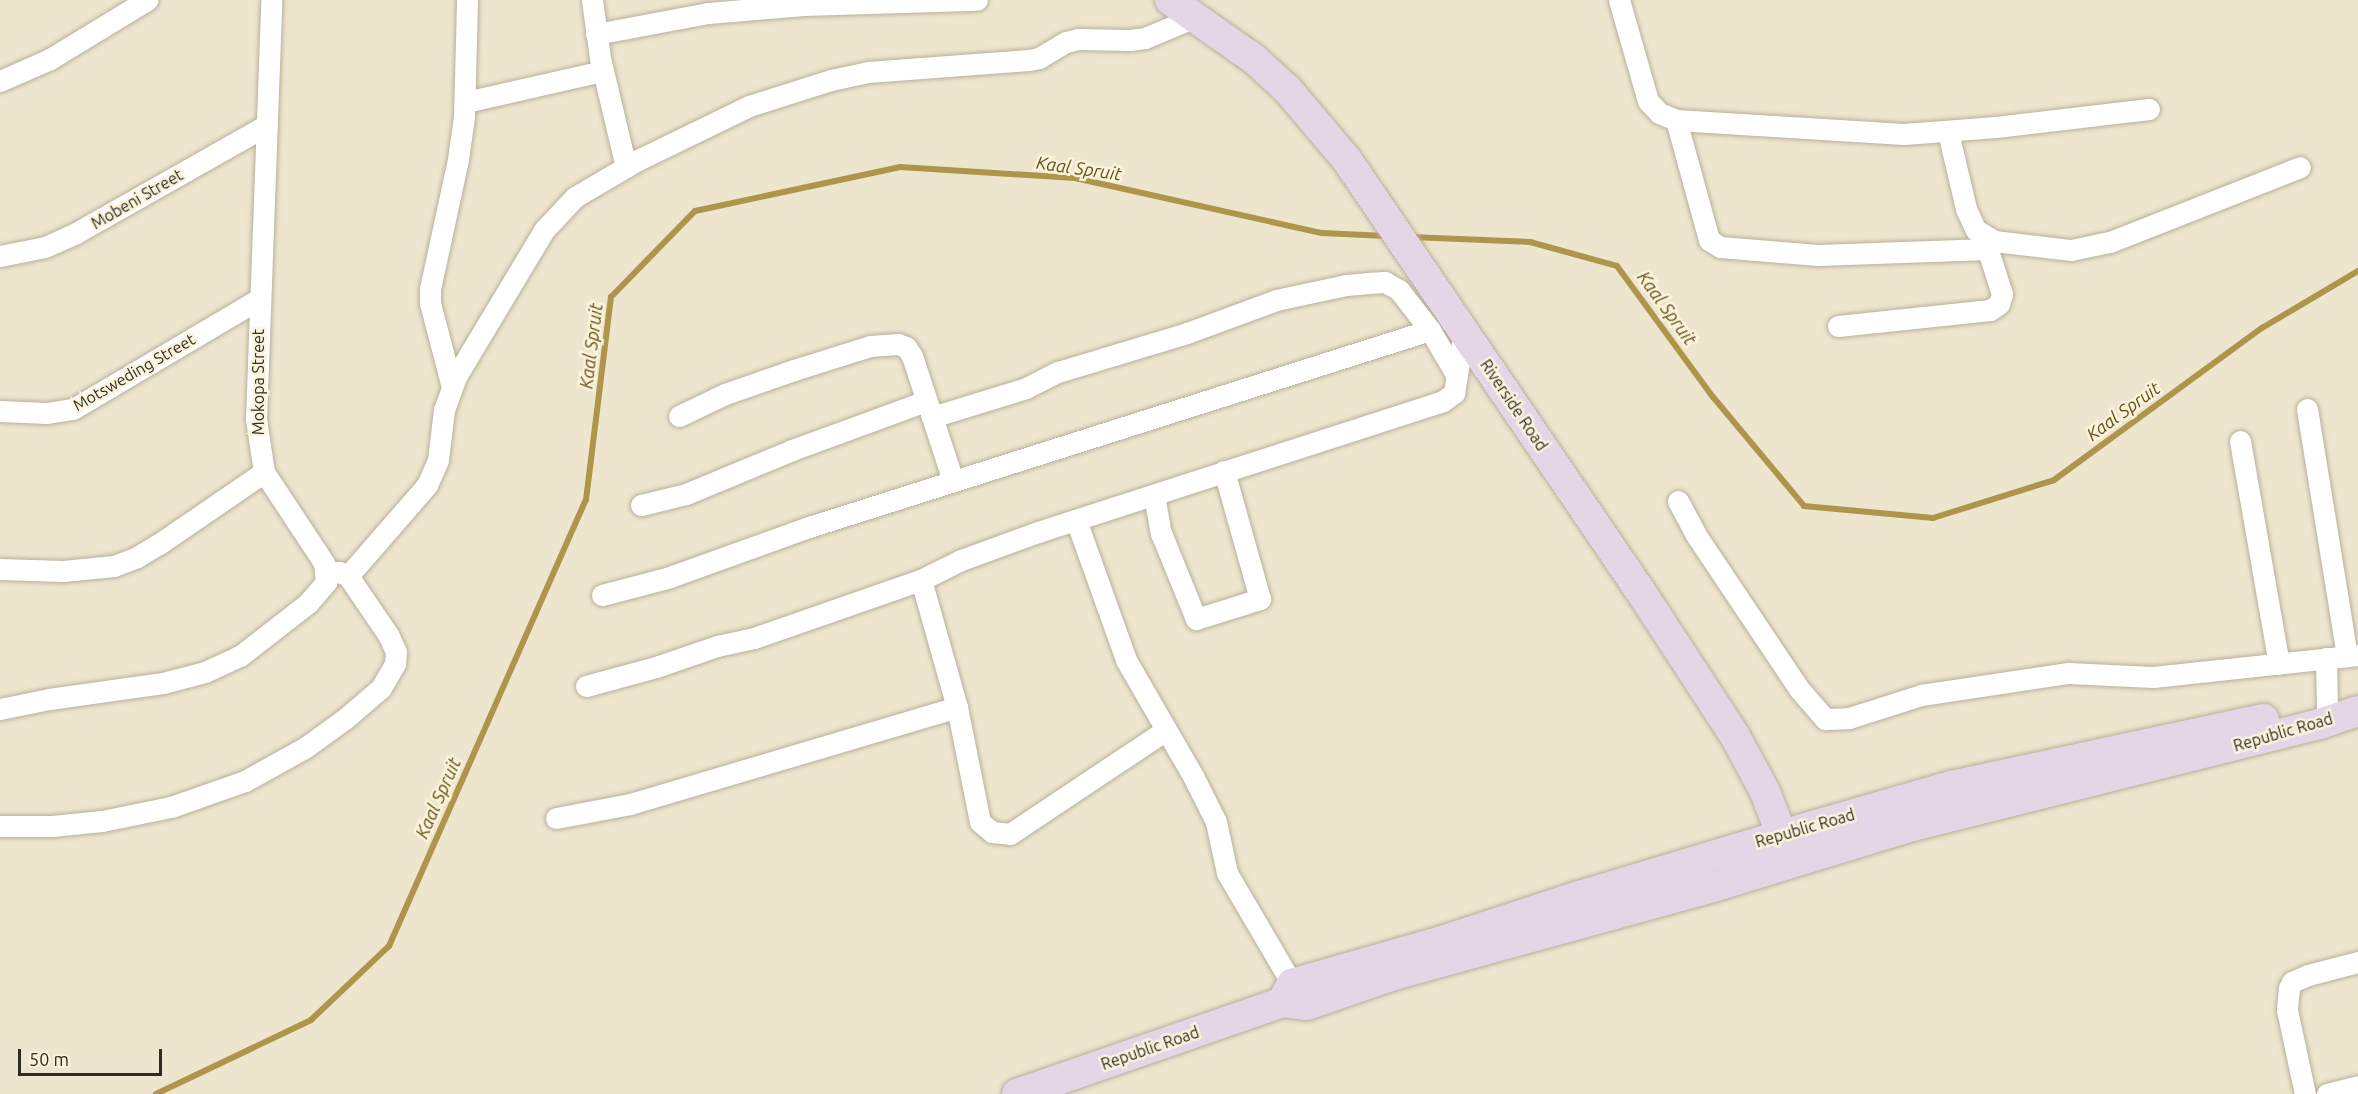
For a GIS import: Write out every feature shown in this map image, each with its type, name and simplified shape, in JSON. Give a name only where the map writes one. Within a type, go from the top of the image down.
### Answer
[{"type":"street","points":[[0,81],[50,59],[147,0]]},
{"type":"street","name":"Mokopa Street","points":[[264,472],[256,419],[271,0]]},
{"type":"street","points":[[452,387],[430,303],[430,289],[458,159],[466,102],[467,0]]},
{"type":"street","points":[[592,0],[602,71],[626,167]]},
{"type":"street","points":[[596,34],[708,13],[804,5],[977,0]]},
{"type":"street","name":"Riverside Road","points":[[1170,0],[1254,59],[1287,89],[1347,160],[1643,595],[1735,736],[1766,792],[1792,862]]},
{"type":"street","points":[[1619,0],[1648,101],[1659,113],[1676,120],[1858,133],[1948,132],[2149,109]]},
{"type":"street","points":[[348,576],[427,485],[438,460],[444,410],[452,387],[544,230],[575,197],[626,167],[749,106],[831,80],[868,72],[1029,60],[1039,58],[1066,42],[1078,39],[1145,38],[1195,17]]},
{"type":"street","points":[[466,102],[602,71]]},
{"type":"street","points":[[1676,120],[1709,240],[1720,247],[1818,255],[1986,243],[2071,250],[2090,248],[2134,233],[2300,167]]},
{"type":"street","name":"Mobeni Street","points":[[0,256],[45,247],[76,233],[267,125]]},
{"type":"street","points":[[1838,326],[1990,310],[1999,304],[2002,294],[1986,243],[1976,230],[1966,210],[1948,132]]},
{"type":"street","points":[[641,506],[686,494],[792,450],[929,409],[1026,388],[1058,372],[1187,333],[1276,300],[1346,285],[1385,282],[1399,290],[1430,330],[1456,376]]},
{"type":"street","name":"Motsweding Street","points":[[0,411],[47,413],[73,409],[259,299]]},
{"type":"street","points":[[602,595],[667,578],[734,552],[952,481],[1430,330]]},
{"type":"street","points":[[586,686],[674,662],[717,646],[753,638],[921,580],[961,560],[1076,520],[1443,401],[1454,393],[1464,332]]},
{"type":"street","points":[[680,416],[725,394],[794,370],[887,343],[906,347],[952,481]]},
{"type":"street","points":[[1678,501],[1696,535],[1799,689],[1825,719],[1849,718],[1921,695],[2067,674],[2153,677],[2353,656],[2307,409]]},
{"type":"street","points":[[2240,441],[2279,664]]},
{"type":"street","points":[[1154,495],[1161,533],[1196,619],[1260,599],[1224,471]]},
{"type":"street","points":[[0,569],[93,570],[122,563],[159,544],[264,472],[318,552],[327,573],[326,582],[308,603],[240,656],[205,672],[163,683],[49,699],[0,709]]},
{"type":"street","points":[[1076,520],[1126,660],[1216,822],[1227,873],[1287,993]]},
{"type":"street","points":[[0,826],[52,826],[102,821],[171,807],[245,781],[298,752],[330,729],[381,688],[395,664],[396,652],[389,636],[348,576],[339,572],[327,573]]},
{"type":"street","points":[[921,580],[957,706],[980,822],[992,832],[1010,834],[1166,730]]},
{"type":"street","points":[[2326,658],[2344,711]]},
{"type":"street","points":[[556,818],[630,804],[957,706]]},
{"type":"street","name":"Republic Road","points":[[1017,1094],[1287,993],[1579,896],[1782,834],[1951,786],[2038,766],[2318,709],[2344,711]]},
{"type":"street","name":"Republic Road","points":[[1287,993],[1307,1005],[1397,974],[1713,887],[1934,820],[2320,724],[2344,711]]},
{"type":"street","points":[[2305,1094],[2287,1010],[2289,988],[2292,982],[2308,975],[2358,962]]},
{"type":"street","points":[[2327,1094],[2358,1086]]},
{"type":"waterway","name":"Kaal Spruit","points":[[156,1094],[311,1020],[389,946],[586,500],[611,297],[695,211],[900,167],[1075,178],[1322,233],[1386,236]]},
{"type":"waterway","name":"Kaal Spruit","points":[[1411,237],[1530,242],[1617,266],[1713,397],[1804,506],[1933,518],[2054,480],[2262,328],[2358,271]]}]
